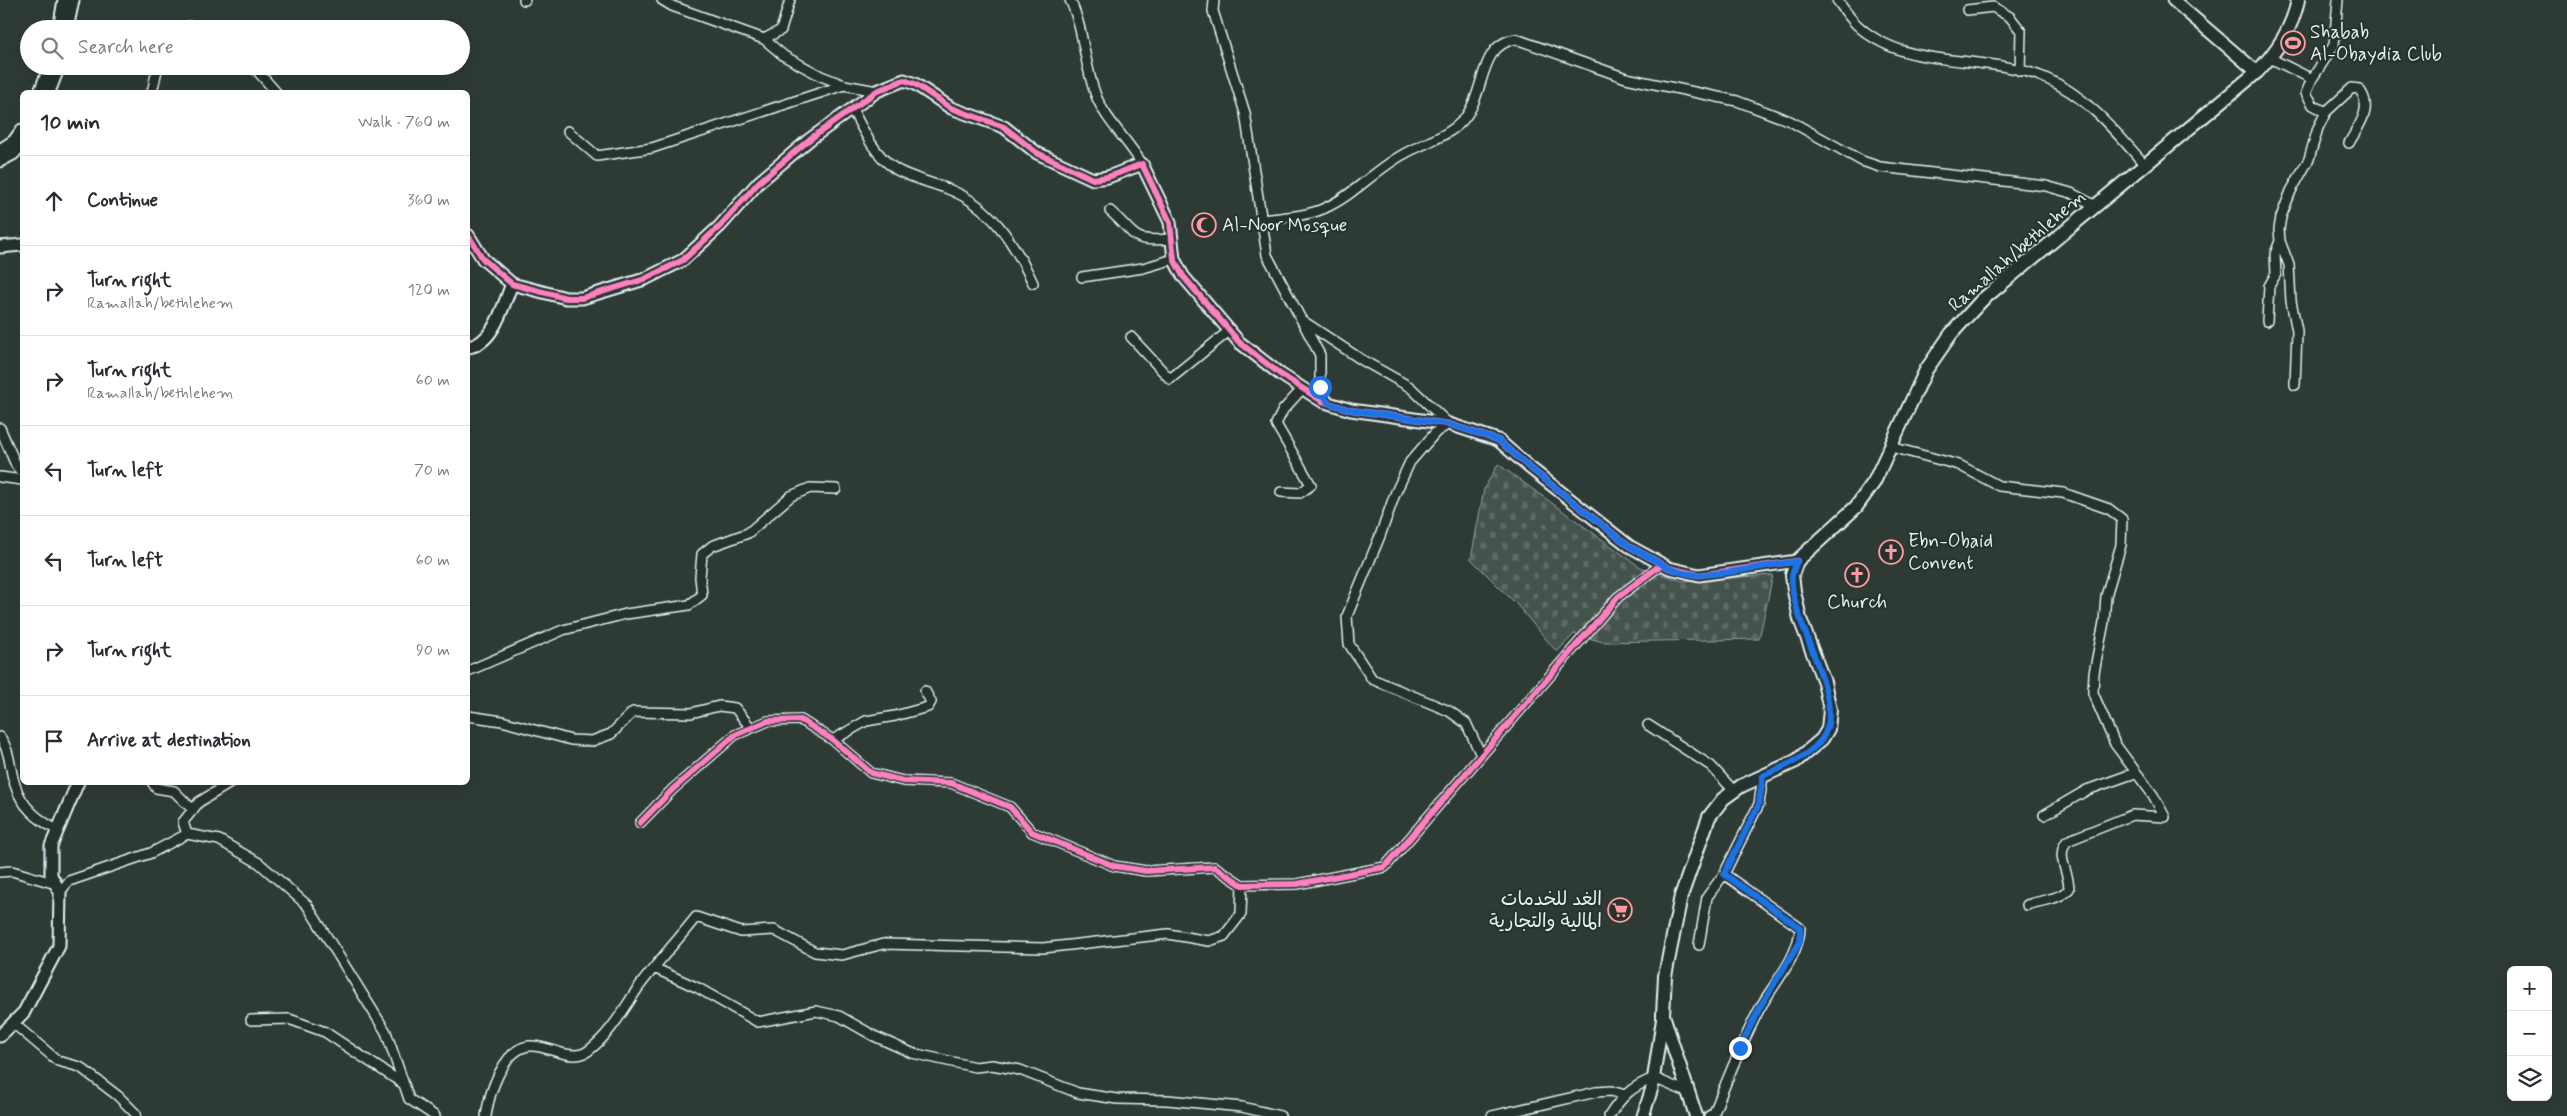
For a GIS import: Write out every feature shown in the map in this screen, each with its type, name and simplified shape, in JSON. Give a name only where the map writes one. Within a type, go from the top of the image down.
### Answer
[{"type":"main road","name":"Ramallah/bethlehem","points":[[1797,561],[1856,507],[1874,482],[1926,370],[1952,334],[1982,300],[2257,72],[2270,58],[2294,20],[2298,0]]},
{"type":"main road","points":[[1696,1116],[1664,1015],[1665,976],[1681,896],[1709,817],[1723,799],[1734,791],[1796,761],[1819,743],[1828,729],[1830,710],[1824,682],[1800,619],[1794,591],[1792,575],[1797,561]]},
{"type":"street","points":[[61,20],[64,0]]},
{"type":"street","points":[[69,20],[73,0]]},
{"type":"street","points":[[662,0],[672,6],[764,39],[784,56],[821,76],[844,85],[877,91]]},
{"type":"street","points":[[764,39],[781,30],[790,0]]},
{"type":"street","points":[[1070,0],[1080,29],[1095,94],[1106,114],[1131,145],[1142,164],[1170,222],[1174,258],[1183,276],[1229,331],[1280,374],[1328,403],[1351,410],[1448,424],[1498,440],[1615,536],[1662,564],[1684,573],[1699,575],[1797,561]]},
{"type":"street","points":[[1207,0],[1214,11],[1244,112],[1267,255],[1320,355],[1320,387],[1328,403]]},
{"type":"street","points":[[1214,0],[1214,11]]},
{"type":"street","points":[[1837,0],[1856,24],[1886,44],[1930,58],[2020,71],[2044,78],[2079,98],[2111,126],[2145,165]]},
{"type":"street","points":[[2173,0],[2257,72]]},
{"type":"street","points":[[2326,112],[2313,104],[2306,93],[2312,79],[2334,45],[2338,0]]},
{"type":"street","points":[[1967,10],[1993,6],[2010,17],[2022,31],[2020,71]]},
{"type":"street","points":[[1262,220],[1297,216],[1327,207],[1387,164],[1450,131],[1462,122],[1471,110],[1492,51],[1502,42],[1516,39],[1626,78],[1737,101],[1790,121],[1862,161],[1880,167],[2046,186],[2071,193],[2096,206]]},
{"type":"street","points":[[2270,58],[2312,79]]},
{"type":"street","points":[[41,90],[47,75]]},
{"type":"street","points":[[50,90],[56,75]]},
{"type":"street","points":[[152,90],[156,75]]},
{"type":"street","points":[[261,75],[274,90]]},
{"type":"street","points":[[470,238],[483,259],[512,284],[566,298],[582,298],[666,270],[683,260],[720,226],[760,182],[810,139],[877,91],[904,80],[915,84],[951,108],[1004,127],[1037,153],[1093,179],[1108,177],[1142,164]]},
{"type":"street","points":[[568,131],[597,156],[652,148],[844,85]]},
{"type":"street","points":[[2295,385],[2297,330],[2291,301],[2289,265],[2280,241],[2278,229],[2281,216],[2309,159],[2318,128],[2326,112],[2352,88],[2359,89],[2367,106],[2364,116],[2349,143]]},
{"type":"street","points":[[852,109],[874,148],[894,169],[951,190],[985,210],[1016,247],[1033,283]]},
{"type":"street","points":[[0,150],[14,142],[20,133]]},
{"type":"street","points":[[0,161],[13,154],[20,146]]},
{"type":"street","points":[[1110,212],[1132,235],[1145,241],[1172,239]]},
{"type":"street","points":[[2267,321],[2269,286],[2276,274],[2275,254],[2280,241]]},
{"type":"street","points":[[0,246],[20,244]]},
{"type":"street","points":[[1082,277],[1143,268],[1174,258]]},
{"type":"street","points":[[470,346],[484,340],[498,319],[512,284]]},
{"type":"street","points":[[1303,321],[1362,360],[1410,387],[1448,424]]},
{"type":"street","points":[[1131,337],[1170,379],[1229,331]]},
{"type":"street","points":[[1281,492],[1300,493],[1311,485],[1276,424],[1283,410],[1302,388]]},
{"type":"street","points":[[1448,424],[1436,432],[1410,462],[1395,494],[1347,616],[1349,644],[1372,679],[1450,711],[1466,723],[1481,756]]},
{"type":"street","points":[[0,428],[20,470]]},
{"type":"street","points":[[1891,446],[1959,465],[1999,486],[2063,493],[2109,509],[2122,519],[2122,545],[2106,596],[2104,622],[2094,673],[2093,693],[2115,744],[2153,795],[2165,817],[2132,815],[2067,841],[2061,848],[2060,856],[2069,877],[2069,888],[2052,899],[2041,900],[2027,905]]},
{"type":"street","points":[[0,477],[20,480]]},
{"type":"street","points":[[470,670],[563,630],[626,614],[689,605],[702,595],[700,577],[702,554],[712,546],[748,533],[791,496],[810,488],[836,489]]},
{"type":"street","points":[[640,823],[673,789],[735,735],[768,721],[801,720],[832,740],[871,773],[903,781],[951,783],[1010,807],[1032,832],[1114,866],[1146,871],[1215,867],[1242,885],[1297,884],[1385,867],[1618,597],[1662,564]]},
{"type":"street","points":[[832,740],[866,721],[895,716],[928,707],[931,702],[925,691]]},
{"type":"street","points":[[470,716],[502,721],[571,740],[592,741],[611,734],[633,712],[691,713],[719,706],[735,708],[752,728]]},
{"type":"street","points":[[1648,725],[1711,766],[1734,791]]},
{"type":"street","points":[[0,737],[6,744],[14,771],[14,784],[23,803],[36,818],[56,830]]},
{"type":"street","points":[[2044,814],[2087,790],[2136,773]]},
{"type":"street","points":[[1699,944],[1707,897],[1724,874],[1759,804],[1763,776]]},
{"type":"street","points":[[0,1036],[24,1012],[59,946],[56,884],[51,846],[56,830],[77,785]]},
{"type":"street","points":[[154,785],[156,788],[174,791],[193,810]]},
{"type":"street","points":[[187,834],[183,822],[199,802],[227,785]]},
{"type":"street","points":[[0,872],[12,871],[56,884],[151,853],[187,834],[219,840],[259,863],[307,905],[386,1032],[408,1099],[435,1116]]},
{"type":"street","points":[[1708,1116],[1714,1113],[1740,1048],[1760,1007],[1800,942],[1800,928],[1724,874]]},
{"type":"street","points":[[56,884],[69,881]]},
{"type":"street","points":[[486,1116],[489,1095],[510,1055],[529,1046],[577,1055],[587,1052],[602,1039],[619,1018],[654,968],[696,917],[741,932],[774,930],[815,952],[842,954],[883,944],[1043,948],[1168,934],[1209,941],[1224,936],[1241,914],[1242,885]]},
{"type":"street","points":[[654,968],[698,988],[758,1022],[816,1011],[839,1016],[874,1036],[912,1052],[975,1066],[992,1065],[1020,1070],[1078,1092],[1117,1099],[1167,1100],[1242,1107],[1280,1116]]},
{"type":"street","points":[[1642,1116],[1654,1078],[1664,1015]]},
{"type":"street","points":[[251,1020],[289,1019],[325,1032],[403,1083]]},
{"type":"street","points":[[13,1023],[58,1061],[80,1067],[118,1096],[136,1114]]},
{"type":"street","points":[[1609,1116],[1634,1086],[1654,1078],[1687,1092]]},
{"type":"street","points":[[1492,1116],[1596,1092],[1611,1091],[1625,1095]]},
{"type":"green space","points":[[1498,464],[1640,567],[1682,581],[1773,575],[1759,639],[1603,642],[1574,634],[1557,652],[1517,605],[1471,559],[1484,489]]},
{"type":"cycle path","points":[[470,238],[483,259],[512,284],[566,298],[582,298],[645,279],[683,260],[720,226],[759,182],[810,139],[877,91],[904,80],[915,84],[951,108],[1004,127],[1037,153],[1093,179],[1108,177],[1142,164],[1170,222],[1174,259],[1183,276],[1239,342],[1280,374],[1322,401],[1351,410],[1449,424],[1498,440],[1629,546],[1669,568],[1699,575],[1797,561]]},
{"type":"cycle path","points":[[640,823],[673,789],[735,735],[768,721],[801,720],[833,740],[871,773],[903,781],[951,783],[1010,807],[1032,832],[1114,866],[1146,871],[1215,867],[1242,885],[1297,884],[1385,867],[1618,597],[1662,564]]},
{"type":"place","name":"Shabab Al-Obaydia Club","points":[[2293,43]]},
{"type":"place","name":"Al-Noor Mosque","points":[[1204,225]]},
{"type":"place","name":"Ebn-Obaid Convent","points":[[1891,552]]},
{"type":"place","name":"Church","points":[[1857,575]]},
{"type":"place","name":"الغد للخدمات المالية والتجارية","points":[[1620,910]]},
{"type":"route","points":[[1320,387],[1328,403],[1351,410],[1448,424],[1498,440],[1629,546],[1669,568],[1699,575],[1797,561],[1792,575],[1794,591],[1800,619],[1824,682],[1830,710],[1828,729],[1822,740],[1796,761],[1763,776],[1759,804],[1724,874],[1800,928],[1800,942],[1760,1007],[1740,1048]]}]
